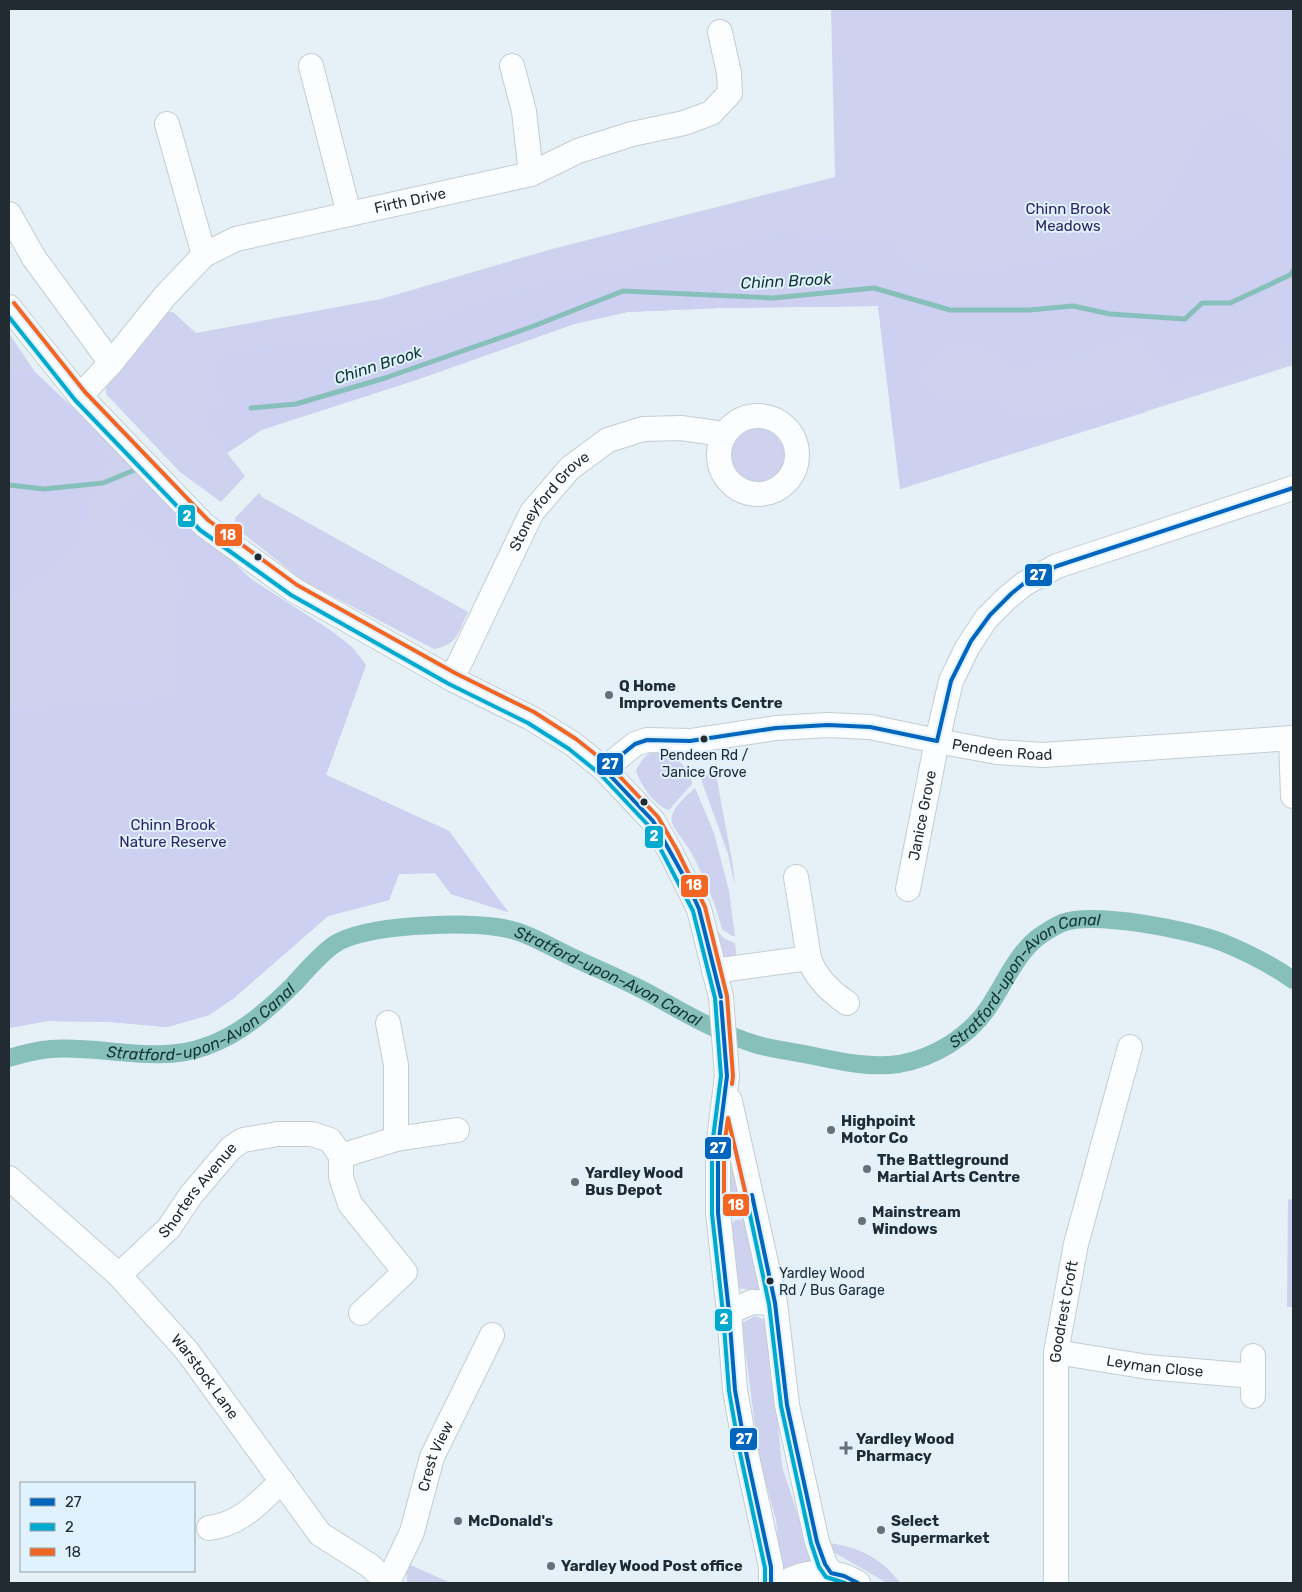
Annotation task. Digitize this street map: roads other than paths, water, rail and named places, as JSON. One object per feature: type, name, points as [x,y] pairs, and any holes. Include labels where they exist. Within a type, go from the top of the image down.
[{"type":"street","name":"Firth Drive","points":[[80,396],[204,255],[236,239],[531,174],[578,151],[632,134],[684,123],[711,113],[730,93],[729,73],[720,32]]},
{"type":"street","points":[[311,66],[350,214]]},
{"type":"street","points":[[512,66],[524,111],[531,174]]},
{"type":"street","points":[[167,124],[204,255]]},
{"type":"street","points":[[9,214],[34,258],[111,362]]},
{"type":"street","points":[[9,307],[80,396],[204,525],[294,590],[452,680],[531,718],[573,744],[604,769],[653,821],[699,909],[714,971],[721,1002],[727,1082],[775,1303],[786,1404],[817,1542],[825,1564],[831,1573]]},
{"type":"street","name":"Stoneyford Grove","points":[[452,680],[532,512],[570,468],[608,440],[643,429],[681,428],[724,434]]},
{"type":"street","name":"Janice Grove","points":[[908,889],[937,741],[951,681],[967,648],[986,619],[1024,584],[1057,566],[1293,488]]},
{"type":"street","name":"Pendeen Road","points":[[604,769],[635,744],[647,740],[690,741],[776,728],[828,725],[870,727],[998,752],[1042,755],[1292,738]]},
{"type":"street","points":[[1292,738],[1293,796]]},
{"type":"street","points":[[796,877],[809,958],[820,979],[835,995],[847,1003]]},
{"type":"street","points":[[714,971],[809,958]]},
{"type":"street","points":[[388,1023],[396,1065],[396,1139]]},
{"type":"street","name":"Goodrest Croft","points":[[1056,1583],[1056,1352],[1076,1244],[1130,1047]]},
{"type":"street","points":[[727,1082],[718,1147],[718,1213],[735,1390],[746,1452],[771,1567],[771,1583]]},
{"type":"street","points":[[361,1313],[405,1272],[350,1204],[341,1178],[341,1156],[396,1139],[457,1130]]},
{"type":"street","name":"Shorters Avenue","points":[[119,1275],[169,1228],[196,1189],[231,1148],[243,1140],[278,1134],[312,1134],[330,1140],[341,1156]]},
{"type":"street","name":"Warstock Lane","points":[[10,1183],[119,1275],[187,1351],[320,1534],[368,1565],[388,1582]]},
{"type":"street","points":[[718,1213],[756,1210]]},
{"type":"street","points":[[729,1312],[752,1302],[775,1303]]},
{"type":"street","name":"Crest View","points":[[388,1582],[412,1532],[432,1457],[492,1335]]},
{"type":"street","name":"Leyman Close","points":[[1056,1352],[1148,1367],[1253,1376]]},
{"type":"street","points":[[209,1528],[223,1527],[244,1517],[282,1481]]},
{"type":"street","points":[[783,1583],[802,1574],[818,1572],[844,1576],[858,1583]]},
{"type":"waterway","name":"Chinn Brook","points":[[251,408],[296,404],[385,378],[531,327],[623,291],[773,298],[874,288],[950,310],[1029,310],[1073,306],[1110,314],[1185,319],[1202,303],[1230,303],[1290,275],[1293,271]]},
{"type":"waterway","name":"Chinn Brook","points":[[9,485],[44,489],[103,483],[137,469]]},
{"type":"waterway","name":"Stratford-upon-Avon Canal","points":[[9,1058],[51,1049],[169,1054],[207,1046],[231,1035],[254,1020],[335,944],[368,932],[414,926],[480,925],[519,932],[625,981],[731,1036],[772,1048],[867,1065],[888,1065],[912,1061],[949,1045],[971,1028],[980,1018],[1029,945],[1056,926],[1077,920],[1096,919],[1143,924],[1209,938],[1251,955],[1293,980]]},
{"type":"place","name":"Q Home Improvements Centre","points":[[609,695]]},
{"type":"place","name":"Pendeen Rd / Janice Grove","points":[[704,739]]},
{"type":"place","name":"Highpoint Motor Co","points":[[831,1130]]},
{"type":"place","name":"The Battleground Martial Arts Centre","points":[[867,1169]]},
{"type":"place","name":"Yardley Wood Bus Depot","points":[[575,1182]]},
{"type":"place","name":"Mainstream Windows","points":[[862,1221]]},
{"type":"place","name":"Yardley Wood Rd / Bus Garage","points":[[770,1281]]},
{"type":"place","name":"Yardley Wood Pharmacy","points":[[846,1448]]},
{"type":"place","name":"McDonald's","points":[[458,1521]]},
{"type":"place","name":"Select Supermarket","points":[[881,1530]]},
{"type":"place","name":"Yardley Wood Post office","points":[[551,1566]]},
{"type":"park label","name":"Chinn Brook Meadows","points":[[1068,218]]},
{"type":"park label","name":"Chinn Brook Nature Reserve","points":[[173,834]]}]
